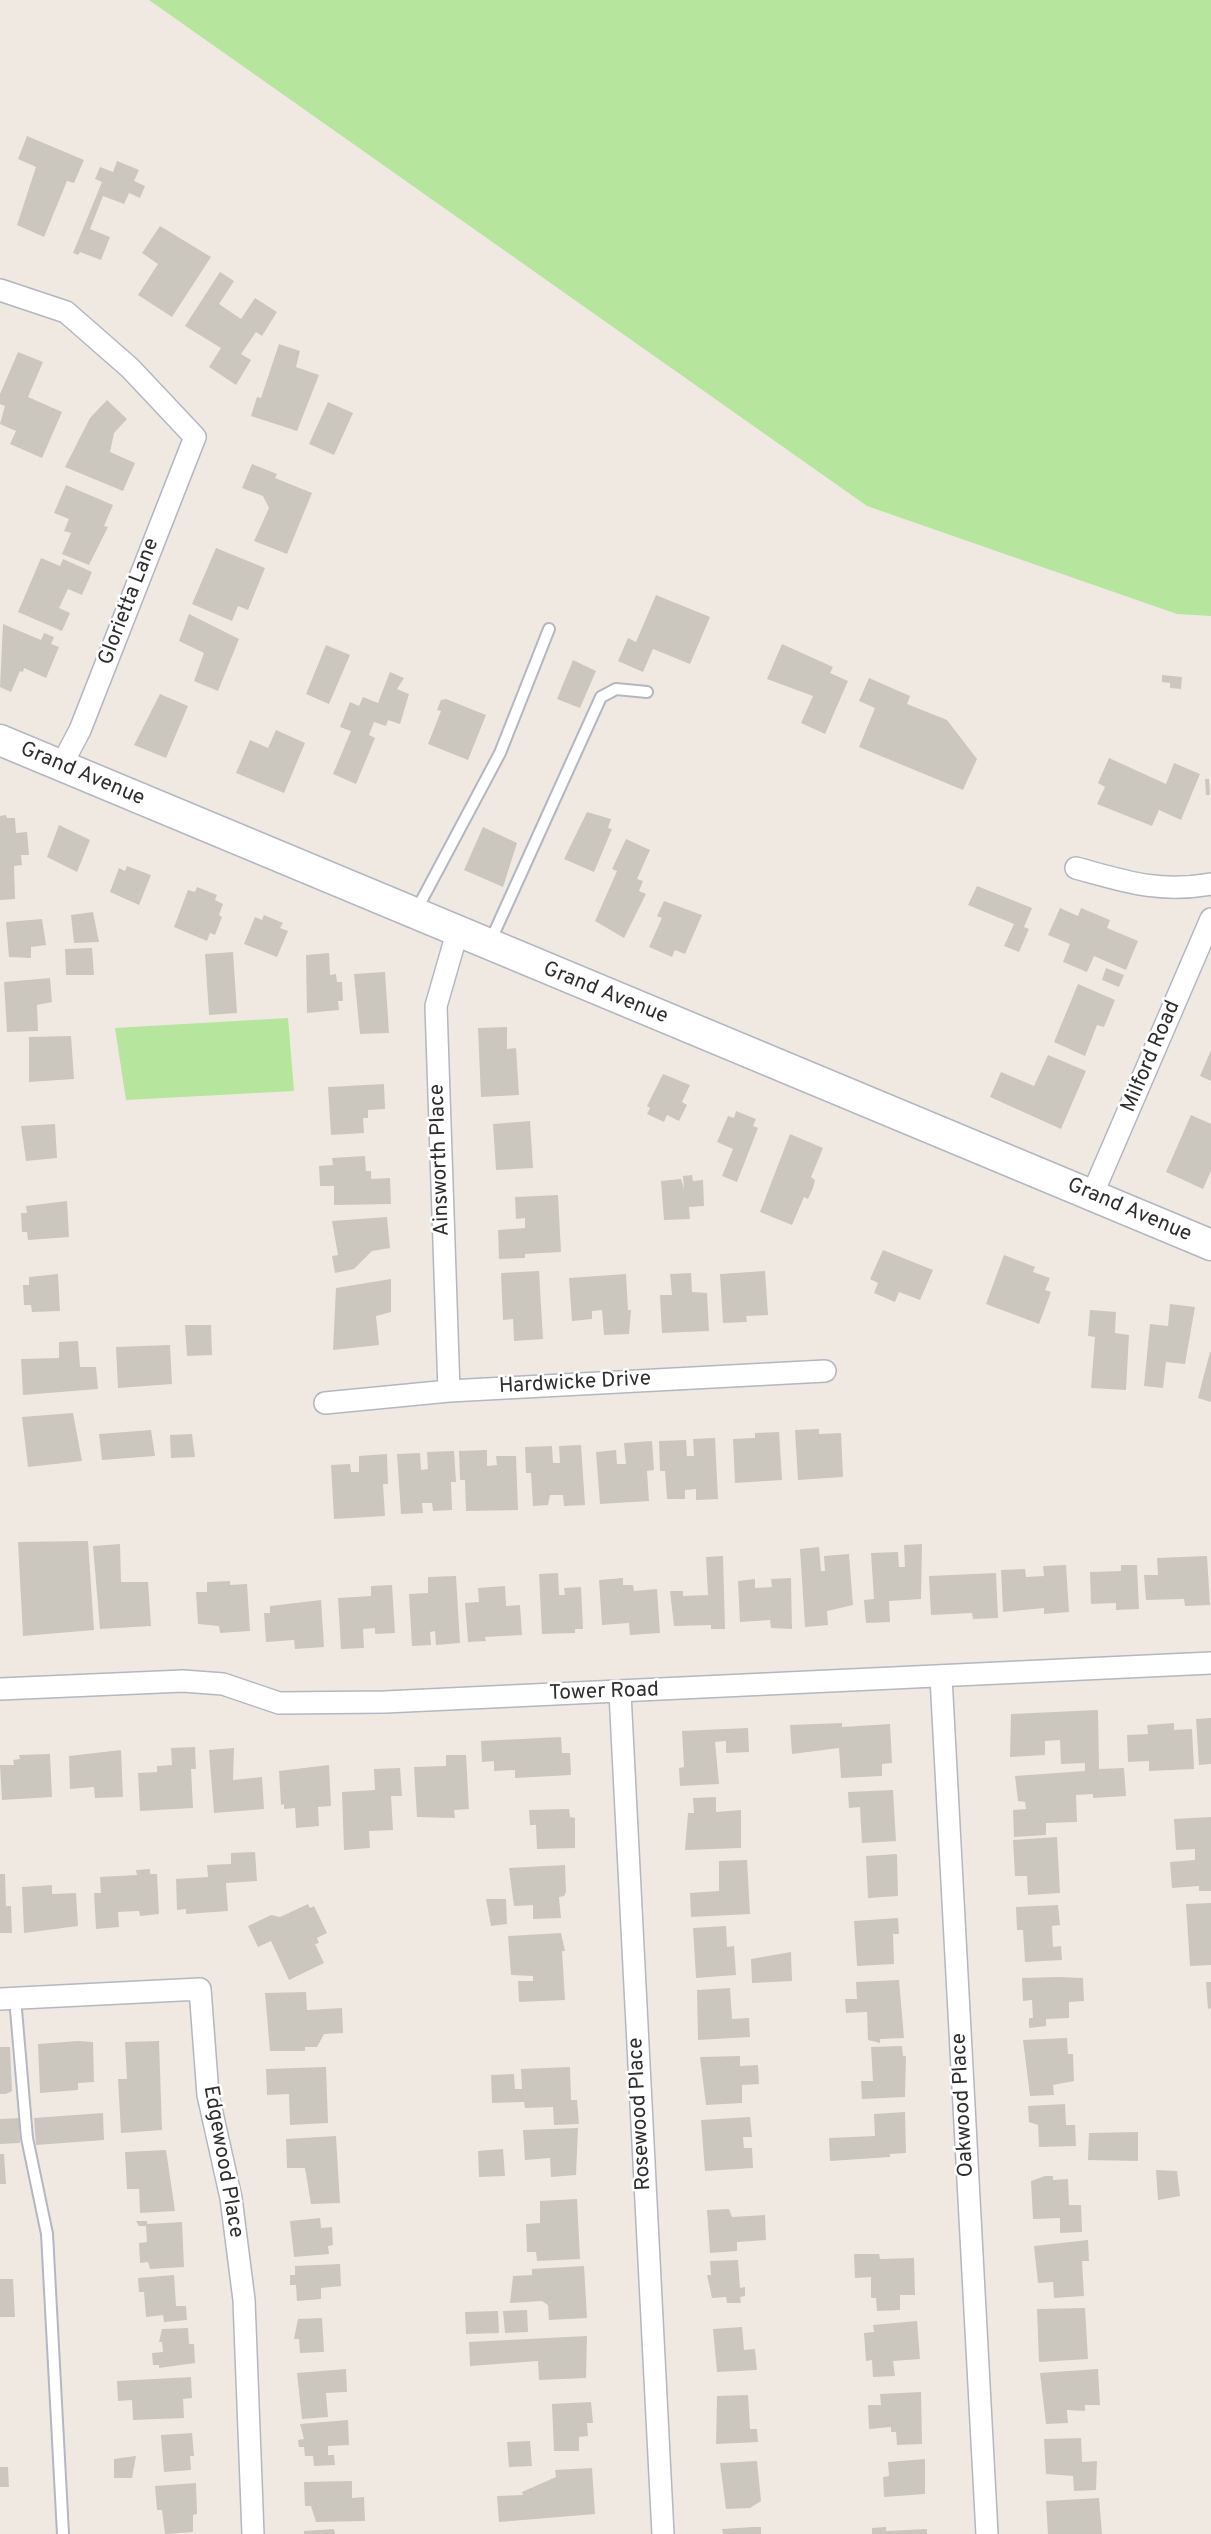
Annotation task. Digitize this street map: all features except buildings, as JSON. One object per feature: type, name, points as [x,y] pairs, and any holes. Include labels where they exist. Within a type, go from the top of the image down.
[{"type":"street","name":"Glorietta Lane","points":[[0,290],[66,312],[130,368],[195,437],[80,730],[61,766]]},
{"type":"street","name":"Grand Avenue","points":[[0,740],[457,933],[1211,1245]]},
{"type":"street","points":[[1076,868],[1150,888],[1185,889],[1211,884]]},
{"type":"street","name":"Milford Road","points":[[1092,1195],[1211,919]]},
{"type":"street","name":"Ainsworth Place","points":[[449,1391],[436,1006],[457,933]]},
{"type":"street","name":"Hardwicke Drive","points":[[325,1403],[449,1391],[825,1371]]},
{"type":"street","name":"Tower Road","points":[[0,1689],[183,1681],[223,1684],[279,1703],[385,1702],[1211,1663]]},
{"type":"street","name":"Oakwood Place","points":[[941,1677],[987,2534]]},
{"type":"street","name":"Rosewood Place","points":[[620,1693],[663,2534]]},
{"type":"street","name":"Edgewood Place","points":[[8,1998],[200,1989],[208,2095],[231,2198],[244,2300],[253,2534]]},
{"type":"lane","points":[[414,914],[432,887],[500,753],[549,629]]},
{"type":"lane","points":[[489,945],[601,697],[616,689],[647,692]]},
{"type":"lane","points":[[8,1998],[27,2138],[47,2234],[63,2534]]},
{"type":"green space","points":[[149,0],[1211,0],[1211,616],[1177,614],[867,506]]},
{"type":"green space","points":[[288,1018],[294,1091],[126,1100],[115,1028]]}]
